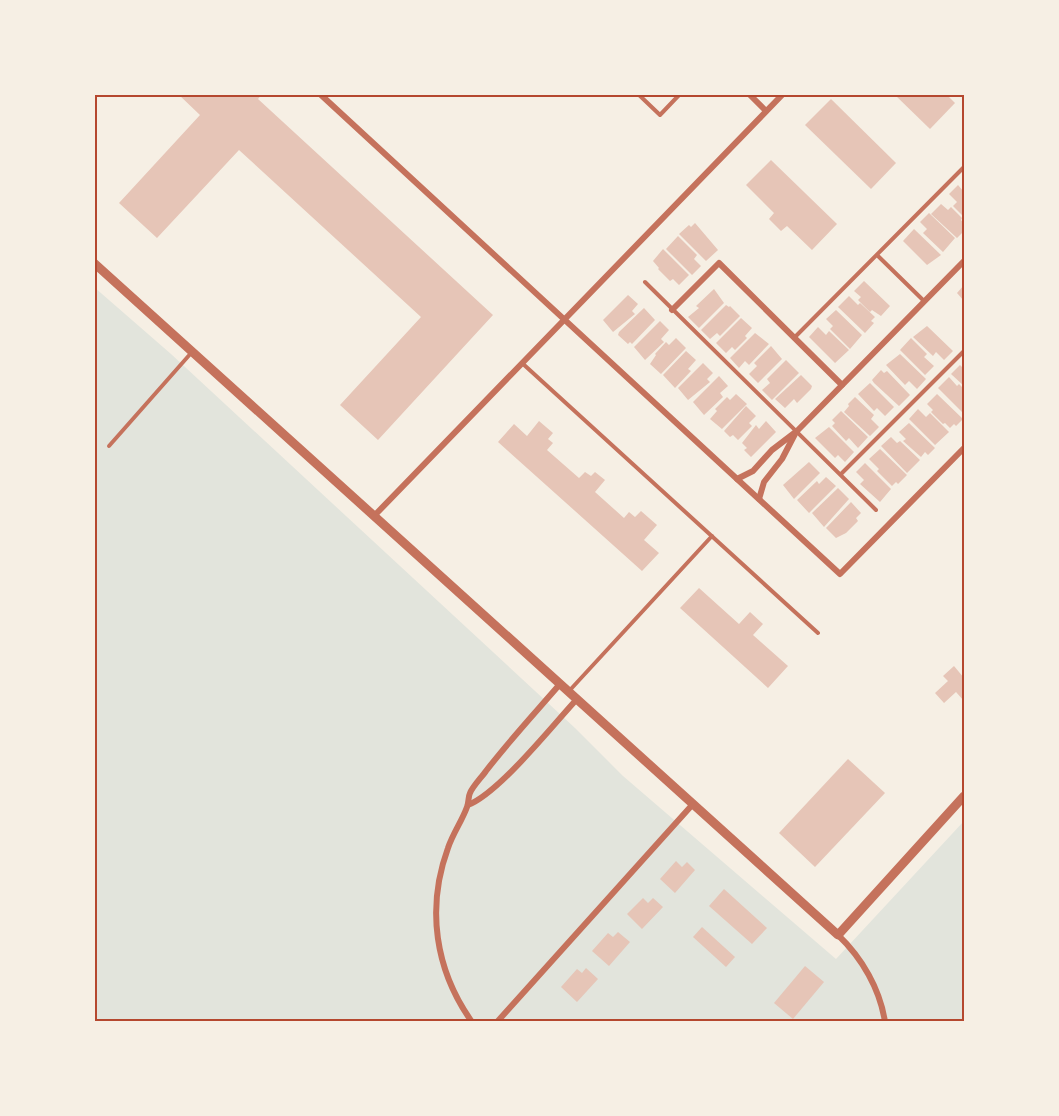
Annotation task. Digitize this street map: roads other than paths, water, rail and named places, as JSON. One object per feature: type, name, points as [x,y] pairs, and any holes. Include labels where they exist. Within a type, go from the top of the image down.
[{"type":"street","points":[[320,94],[840,574],[964,448]]},
{"type":"street","points":[[749,94],[766,111]]},
{"type":"street","points":[[375,516],[783,94]]},
{"type":"street","points":[[737,478],[753,471],[772,450],[797,431],[964,261]]},
{"type":"street","points":[[94,262],[838,935],[865,968],[878,993],[885,1022]]},
{"type":"street","points":[[672,310],[720,263],[842,385]]},
{"type":"street","points":[[759,499],[764,482],[782,459],[797,431]]},
{"type":"street","points":[[472,1022],[459,1001],[441,959],[435,919],[436,899],[444,860],[456,827],[468,805],[470,793],[497,756],[560,684]]},
{"type":"street","points":[[468,805],[477,801],[510,771],[577,699]]},
{"type":"street","points":[[838,935],[964,796]]},
{"type":"street","points":[[497,1022],[693,804]]},
{"type":"lane","points":[[639,94],[660,115],[680,94]]},
{"type":"lane","points":[[795,337],[964,167]]},
{"type":"lane","points":[[878,256],[924,302]]},
{"type":"lane","points":[[645,282],[876,510]]},
{"type":"lane","points":[[109,446],[192,351]]},
{"type":"lane","points":[[841,474],[964,351]]},
{"type":"lane","points":[[522,363],[818,633]]},
{"type":"lane","points":[[568,691],[712,536]]}]
